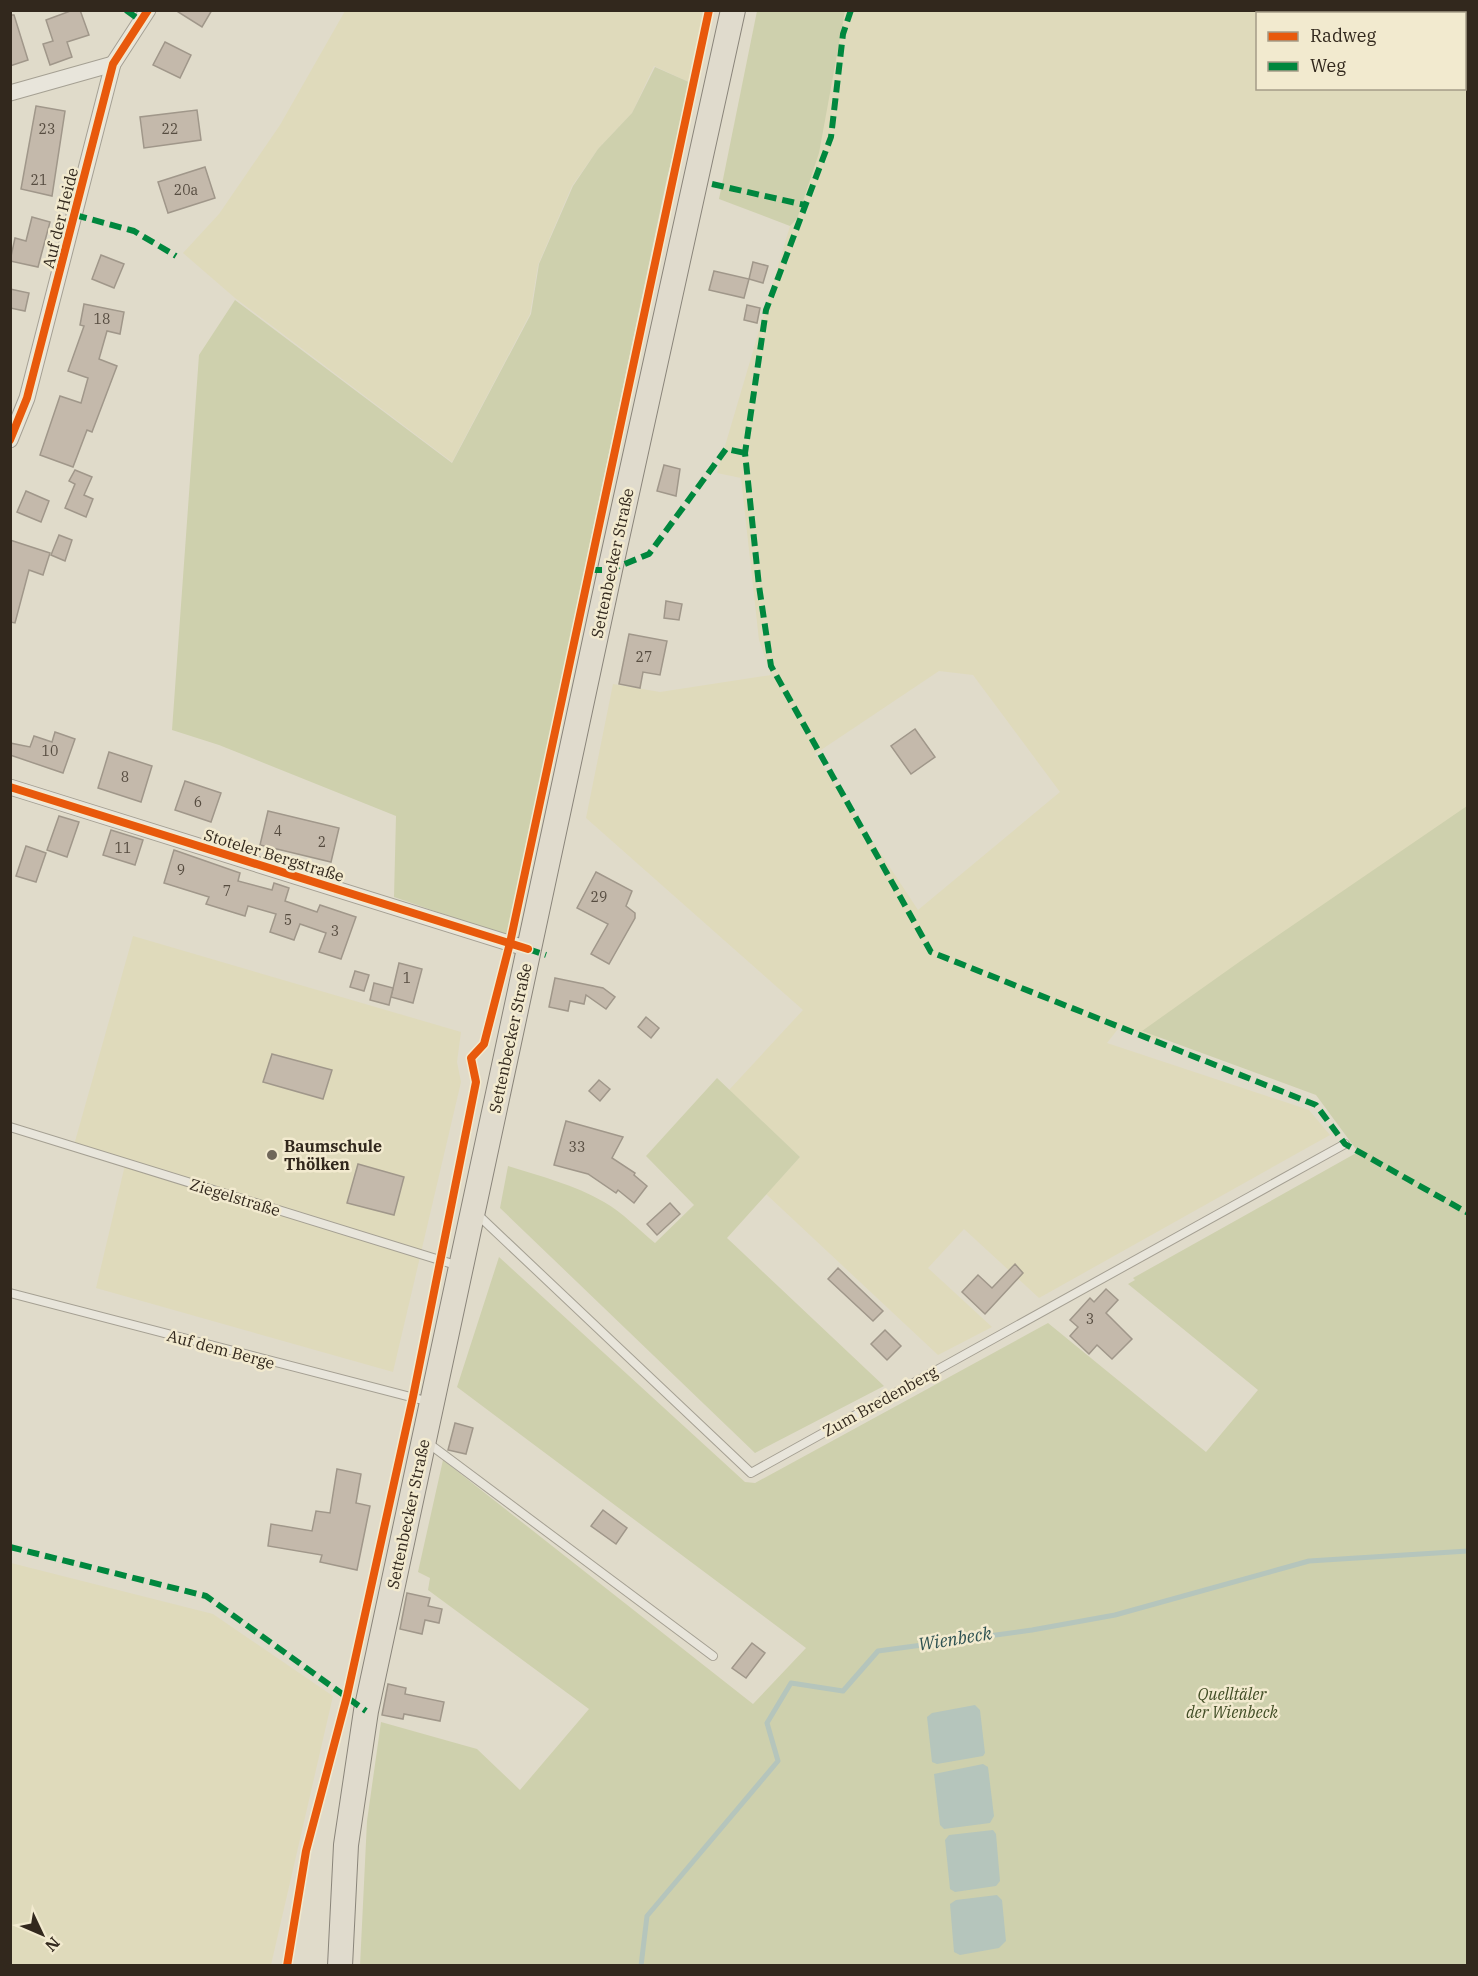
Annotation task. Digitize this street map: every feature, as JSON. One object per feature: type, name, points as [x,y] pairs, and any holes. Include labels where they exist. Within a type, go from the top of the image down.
[{"type":"main road","name":"Settenbecker Straße","points":[[340,1965],[346,1845],[366,1711],[528,949],[733,10]]},
{"type":"street","name":"Auf der Heide","points":[[10,440],[27,398],[113,64],[148,10]]},
{"type":"street","points":[[10,93],[113,64]]},
{"type":"street","name":"Stoteler Bergstraße","points":[[10,788],[528,949]]},
{"type":"lane","name":"Ziegelstraße","points":[[10,1127],[460,1266]]},
{"type":"lane","name":"Zum Bredenberg","points":[[472,1210],[751,1473],[1345,1144]]},
{"type":"lane","name":"Auf dem Berge","points":[[10,1293],[432,1403]]},
{"type":"lane","points":[[423,1440],[713,1656]]},
{"type":"shaded area","points":[[345,11],[705,11],[691,83],[654,66],[632,113],[598,149],[572,186],[538,265],[530,314],[452,462],[235,298],[183,253],[219,214],[280,125]]},
{"type":"shaded area","points":[[845,11],[1467,11],[1467,827],[1156,1041],[1121,1025],[1107,1043],[1309,1110],[1330,1135],[1039,1298],[964,1229],[928,1268],[992,1327],[938,1355],[766,1194],[800,1157],[729,1090],[803,1010],[586,818],[613,684],[660,692],[771,675],[759,640],[741,478],[717,473],[790,226],[797,218]],"holes":[[[939,671],[973,675],[1060,792],[918,910],[815,754]]]},
{"type":"shaded area","name":"Baumschule Thölken","points":[[133,936],[461,1032],[457,1062],[461,1082],[393,1372],[96,1288],[125,1165],[74,1145]]},
{"type":"shaded area","points":[[11,1563],[213,1614],[333,1696],[271,1965],[11,1965]]},
{"type":"shaded area","points":[[975,1705],[980,1710],[985,1753],[983,1756],[937,1764],[932,1762],[927,1717],[932,1713]]},
{"type":"shaded area","points":[[983,1764],[988,1767],[994,1816],[990,1823],[944,1829],[940,1825],[934,1774]]},
{"type":"shaded area","points":[[993,1830],[996,1834],[1000,1881],[996,1886],[955,1892],[950,1889],[945,1840],[949,1835]]},
{"type":"shaded area","points":[[997,1895],[1002,1900],[1006,1941],[999,1948],[960,1955],[954,1952],[950,1904],[956,1900]]},
{"type":"green space","points":[[757,11],[845,11],[819,153],[797,219],[790,226],[719,199]]},
{"type":"green space","points":[[655,67],[691,83],[667,178],[507,936],[394,897],[396,816],[219,745],[172,730],[199,355],[235,300],[452,463],[531,314],[539,264],[573,186],[598,149],[632,113]]},
{"type":"green space","name":"Quelltäler der Wienbeck","points":[[1467,806],[1467,1965],[360,1966],[367,1821],[381,1722],[477,1749],[520,1790],[589,1709],[428,1590],[430,1578],[418,1572],[443,1460],[753,1704],[806,1648],[457,1387],[499,1257],[745,1482],[755,1483],[1048,1323],[1206,1452],[1258,1390],[1128,1284],[1135,1280],[1133,1278],[1358,1152],[1316,1095],[1142,1031]]},
{"type":"green space","points":[[717,1078],[800,1157],[727,1238],[884,1386],[755,1453],[500,1208],[508,1166],[557,1181],[593,1196],[618,1211],[655,1243],[694,1205],[646,1156]]},
{"type":"building","points":[[73,10],[80,10],[89,35],[67,42],[72,57],[50,65],[43,44],[53,41],[46,20]]},
{"type":"building","points":[[175,10],[212,10],[202,27]]},
{"type":"building","points":[[10,15],[14,15],[28,60],[10,66]]},
{"type":"building","points":[[165,42],[191,55],[180,78],[153,65]]},
{"type":"building","points":[[36,106],[65,111],[52,196],[21,189]]},
{"type":"building","points":[[197,110],[201,140],[144,148],[140,117]]},
{"type":"building","points":[[205,167],[215,198],[168,213],[158,182]]},
{"type":"building","points":[[32,217],[50,222],[38,267],[10,261],[15,238],[26,241]]},
{"type":"building","points":[[101,255],[124,264],[114,288],[92,279]]},
{"type":"building","points":[[753,262],[768,266],[763,283],[749,279]]},
{"type":"building","points":[[714,271],[749,279],[744,298],[709,290]]},
{"type":"building","points":[[10,289],[29,293],[25,311],[10,308]]},
{"type":"building","points":[[84,304],[124,312],[120,334],[107,331],[99,359],[117,366],[92,432],[87,430],[73,467],[40,455],[60,396],[81,403],[88,378],[68,371],[84,326],[80,325]]},
{"type":"building","points":[[747,305],[760,308],[757,323],[744,320]]},
{"type":"building","points":[[664,465],[680,469],[676,496],[657,491]]},
{"type":"building","points":[[75,470],[92,477],[84,495],[93,499],[86,517],[65,508],[75,484],[69,481]]},
{"type":"building","points":[[26,491],[49,501],[41,522],[17,512]]},
{"type":"building","points":[[59,535],[72,540],[65,561],[51,555]]},
{"type":"building","points":[[10,540],[50,553],[43,575],[29,570],[15,623],[10,622]]},
{"type":"building","points":[[666,601],[682,604],[679,620],[664,618]]},
{"type":"building","points":[[629,634],[667,641],[660,675],[643,672],[640,688],[619,684]]},
{"type":"building","points":[[915,729],[935,757],[911,774],[891,746]]},
{"type":"building","points":[[55,732],[75,739],[63,773],[10,755],[10,743],[30,747],[34,736],[52,742]]},
{"type":"building","points":[[109,752],[152,766],[141,802],[98,788]]},
{"type":"building","points":[[185,781],[221,793],[211,822],[175,810]]},
{"type":"building","points":[[268,811],[339,828],[331,862],[260,845]]},
{"type":"building","points":[[59,816],[79,822],[67,857],[47,850]]},
{"type":"building","points":[[111,830],[143,840],[135,865],[103,855]]},
{"type":"building","points":[[26,846],[46,853],[36,882],[16,876]]},
{"type":"building","points":[[174,850],[240,873],[238,881],[272,890],[274,883],[289,888],[285,901],[317,912],[320,905],[356,917],[341,959],[319,952],[326,933],[300,924],[294,940],[270,932],[276,914],[248,906],[245,916],[206,904],[209,897],[164,883]]},
{"type":"building","points":[[596,872],[632,891],[626,906],[635,913],[635,918],[609,964],[591,954],[608,924],[577,908]]},
{"type":"building","points":[[399,963],[422,969],[413,1003],[391,997]]},
{"type":"building","points":[[355,971],[369,975],[364,991],[350,987]]},
{"type":"building","points":[[555,978],[603,988],[615,997],[606,1009],[586,995],[584,1004],[570,1001],[568,1011],[549,1007]]},
{"type":"building","points":[[374,983],[393,988],[389,1005],[370,1000]]},
{"type":"building","points":[[646,1017],[659,1028],[651,1038],[638,1027]]},
{"type":"building","points":[[272,1054],[332,1070],[323,1099],[263,1082]]},
{"type":"building","points":[[599,1080],[610,1089],[600,1101],[589,1091]]},
{"type":"building","points":[[566,1121],[623,1137],[612,1158],[635,1173],[634,1175],[647,1186],[634,1203],[618,1190],[616,1193],[588,1174],[554,1165]]},
{"type":"building","points":[[358,1164],[404,1177],[394,1215],[347,1203]]},
{"type":"building","points":[[670,1203],[680,1214],[657,1235],[647,1224]]},
{"type":"building","points":[[1015,1264],[1023,1273],[985,1314],[962,1292],[978,1275],[992,1288]]},
{"type":"building","points":[[838,1268],[883,1311],[873,1321],[828,1279]]},
{"type":"building","points":[[1106,1289],[1118,1300],[1106,1313],[1132,1339],[1112,1359],[1097,1345],[1089,1354],[1070,1336],[1078,1327],[1070,1320],[1090,1298],[1094,1302]]},
{"type":"building","points":[[885,1330],[901,1346],[887,1360],[871,1344]]},
{"type":"building","points":[[455,1423],[473,1428],[466,1454],[448,1450]]},
{"type":"building","points":[[337,1469],[361,1474],[356,1503],[370,1506],[357,1570],[320,1562],[322,1555],[268,1546],[271,1524],[312,1531],[316,1511],[330,1513]]},
{"type":"building","points":[[603,1510],[627,1528],[616,1544],[591,1526]]},
{"type":"building","points":[[407,1593],[430,1598],[428,1606],[442,1609],[439,1623],[425,1620],[422,1634],[400,1629]]},
{"type":"building","points":[[752,1643],[765,1653],[746,1678],[732,1668]]},
{"type":"building","points":[[388,1684],[406,1688],[405,1694],[444,1702],[440,1721],[404,1714],[403,1719],[382,1715]]},
{"type":"waterway","name":"Wienbeck","points":[[641,1966],[647,1916],[778,1761],[767,1723],[791,1683],[843,1691],[878,1651],[1032,1630],[1115,1615],[1309,1561],[1468,1551]]},
{"type":"marked path","points":[[126,10],[141,21]]},
{"type":"marked path","points":[[851,10],[843,34],[831,137],[766,310],[745,453],[759,586],[771,666],[931,952],[1316,1105],[1345,1144],[1468,1213]]},
{"type":"marked path","points":[[712,184],[805,205]]},
{"type":"marked path","points":[[75,215],[134,231],[176,256]]},
{"type":"marked path","points":[[590,570],[610,570],[649,554],[726,449],[745,453]]},
{"type":"marked path","points":[[528,949],[546,955]]},
{"type":"marked path","points":[[10,1547],[206,1596],[366,1711]]},
{"type":"cycle path","points":[[10,440],[27,398],[113,64],[148,10]]},
{"type":"cycle path","points":[[287,1966],[306,1851],[347,1696],[413,1397],[476,1082],[471,1058],[484,1044],[510,943],[709,10]]},
{"type":"cycle path","points":[[10,787],[528,949]]},
{"type":"place","name":"Baumschule Thölken","points":[[272,1155]]}]
